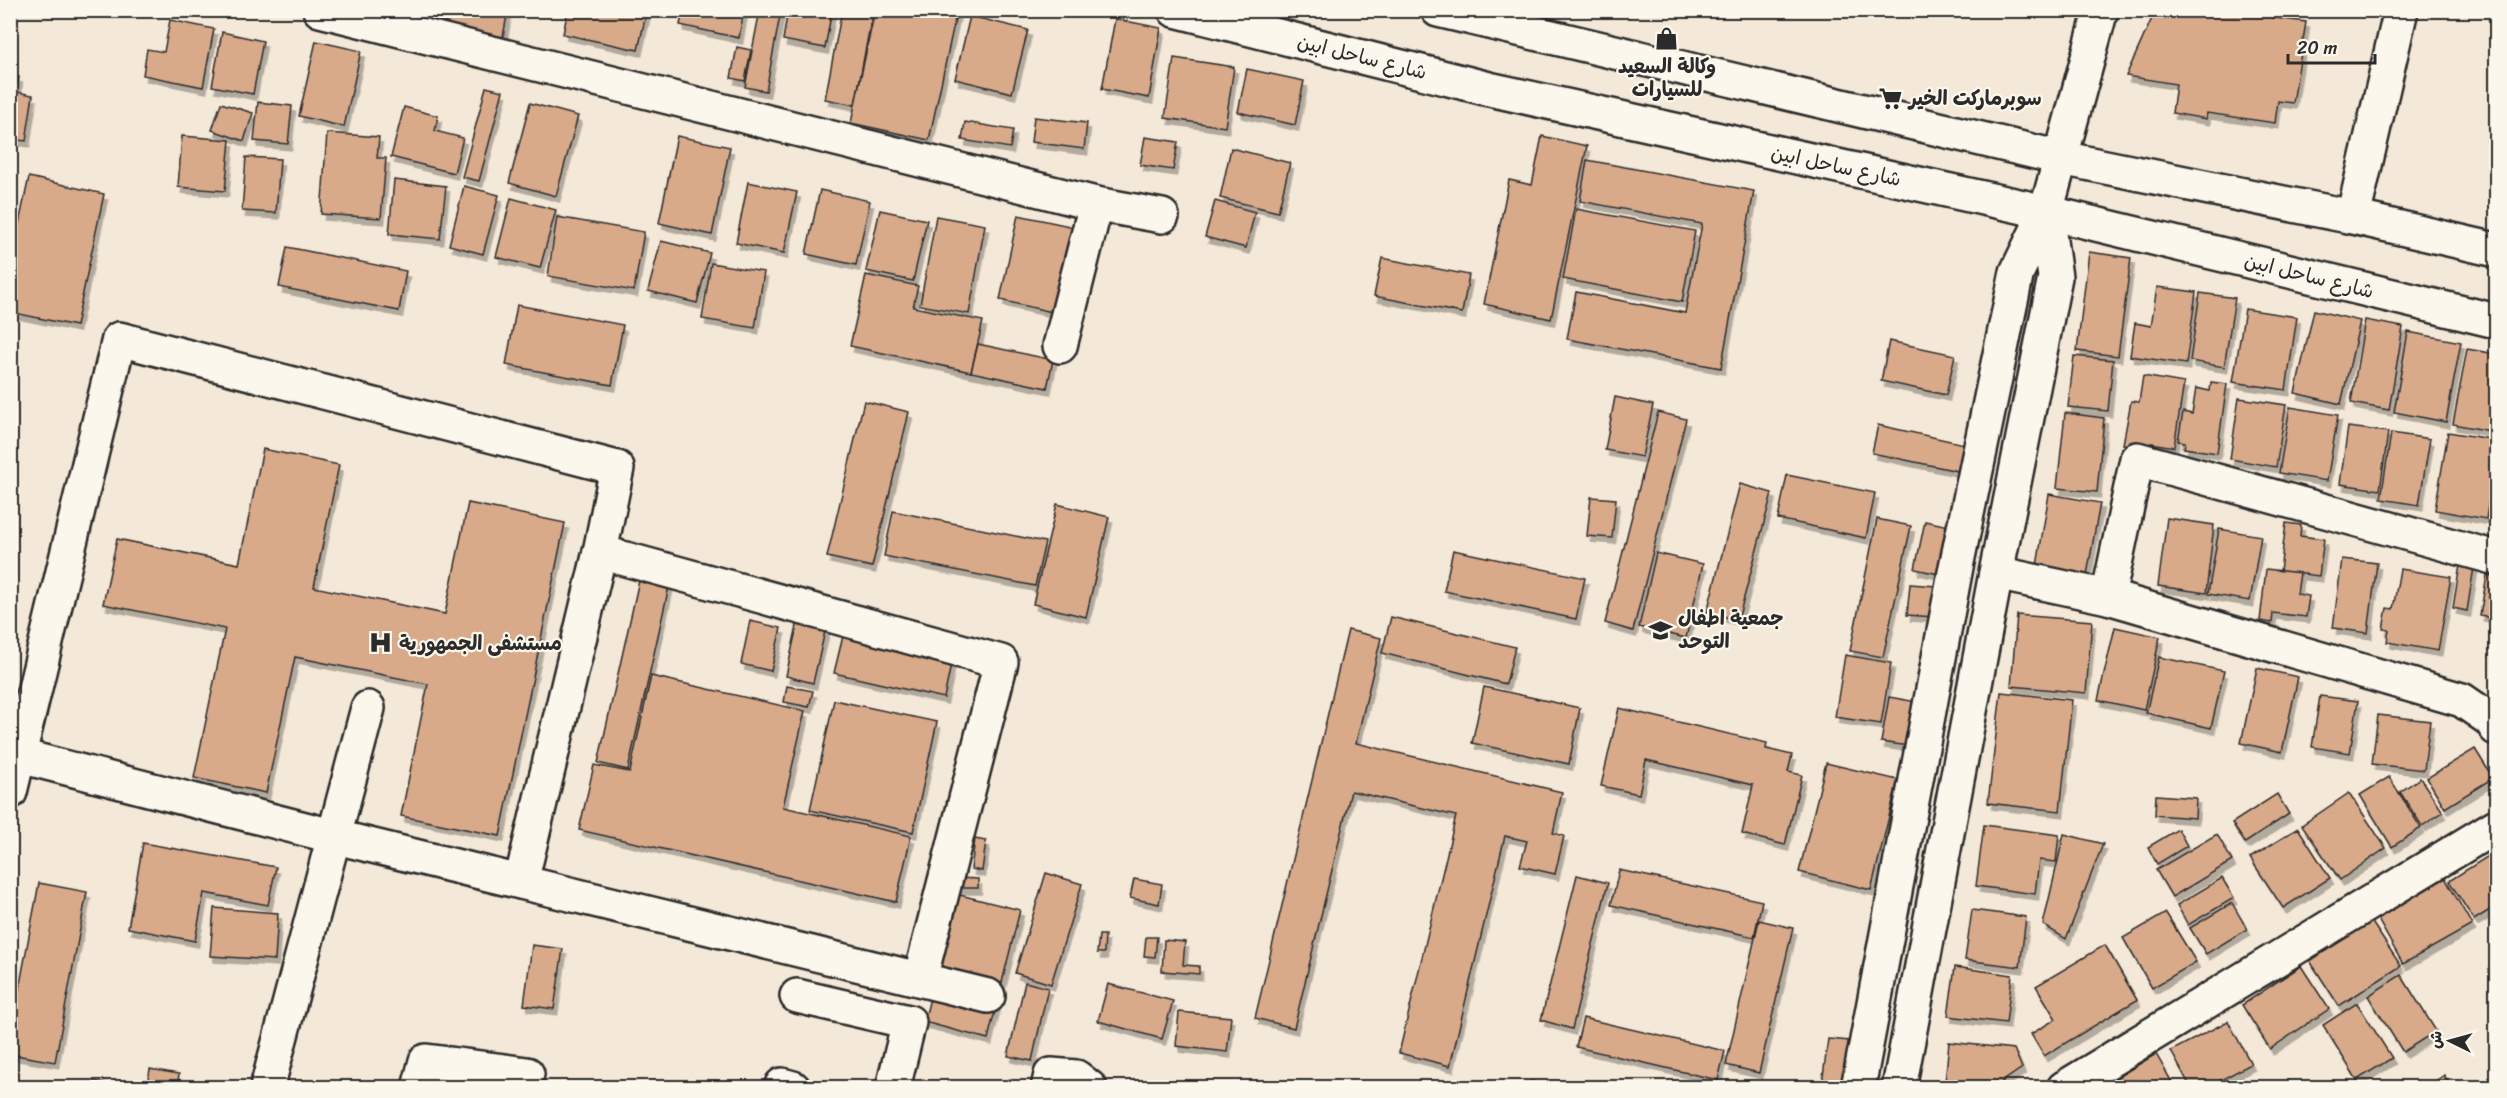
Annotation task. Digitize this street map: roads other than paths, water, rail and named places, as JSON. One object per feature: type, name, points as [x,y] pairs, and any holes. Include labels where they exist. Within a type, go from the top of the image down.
[{"type":"main road","points":[[320,10],[1096,204],[1162,216]]},
{"type":"main road","name":"شارع ساحل ابين","points":[[1175,10],[1500,92],[2046,213],[2496,321]]},
{"type":"main road","points":[[1438,10],[2061,159],[2353,218],[2496,250]]},
{"type":"main road","points":[[1858,1088],[1956,567],[2017,272],[2046,213],[2101,10]]},
{"type":"main road","points":[[2353,218],[2401,10]]},
{"type":"main road","points":[[1060,346],[1096,204]]},
{"type":"main road","points":[[1899,1088],[1996,573],[2055,277],[2046,213]]},
{"type":"main road","points":[[10,792],[119,339],[617,468],[600,552],[521,882]]},
{"type":"main road","points":[[2108,597],[2137,459],[2496,558]]},
{"type":"main road","points":[[600,552],[1001,662],[920,979]]},
{"type":"main road","points":[[1956,567],[1996,573],[2108,597],[2462,700],[2491,720],[2496,728]]},
{"type":"main road","points":[[267,1088],[332,836],[368,708]]},
{"type":"main road","points":[[20,756],[332,836],[988,996]]},
{"type":"main road","points":[[2064,1088],[2496,826]]},
{"type":"main road","points":[[797,996],[909,1022],[893,1088]]},
{"type":"main road","points":[[419,1088],[426,1061],[527,1074]]},
{"type":"main road","points":[[1048,1088],[1051,1075],[1076,1077],[1090,1088]]},
{"type":"main road","points":[[781,1088],[782,1085],[793,1088]]},
{"type":"place","name":"وكالة السعيد للسيارات","points":[[1667,38]]},
{"type":"place","name":"سوبرماركت الخير","points":[[1891,98]]},
{"type":"place","name":"جمعية اطفال التوحد","points":[[1660,630]]},
{"type":"place","name":"مستشفى الجمهورية","points":[[381,643]]}]
